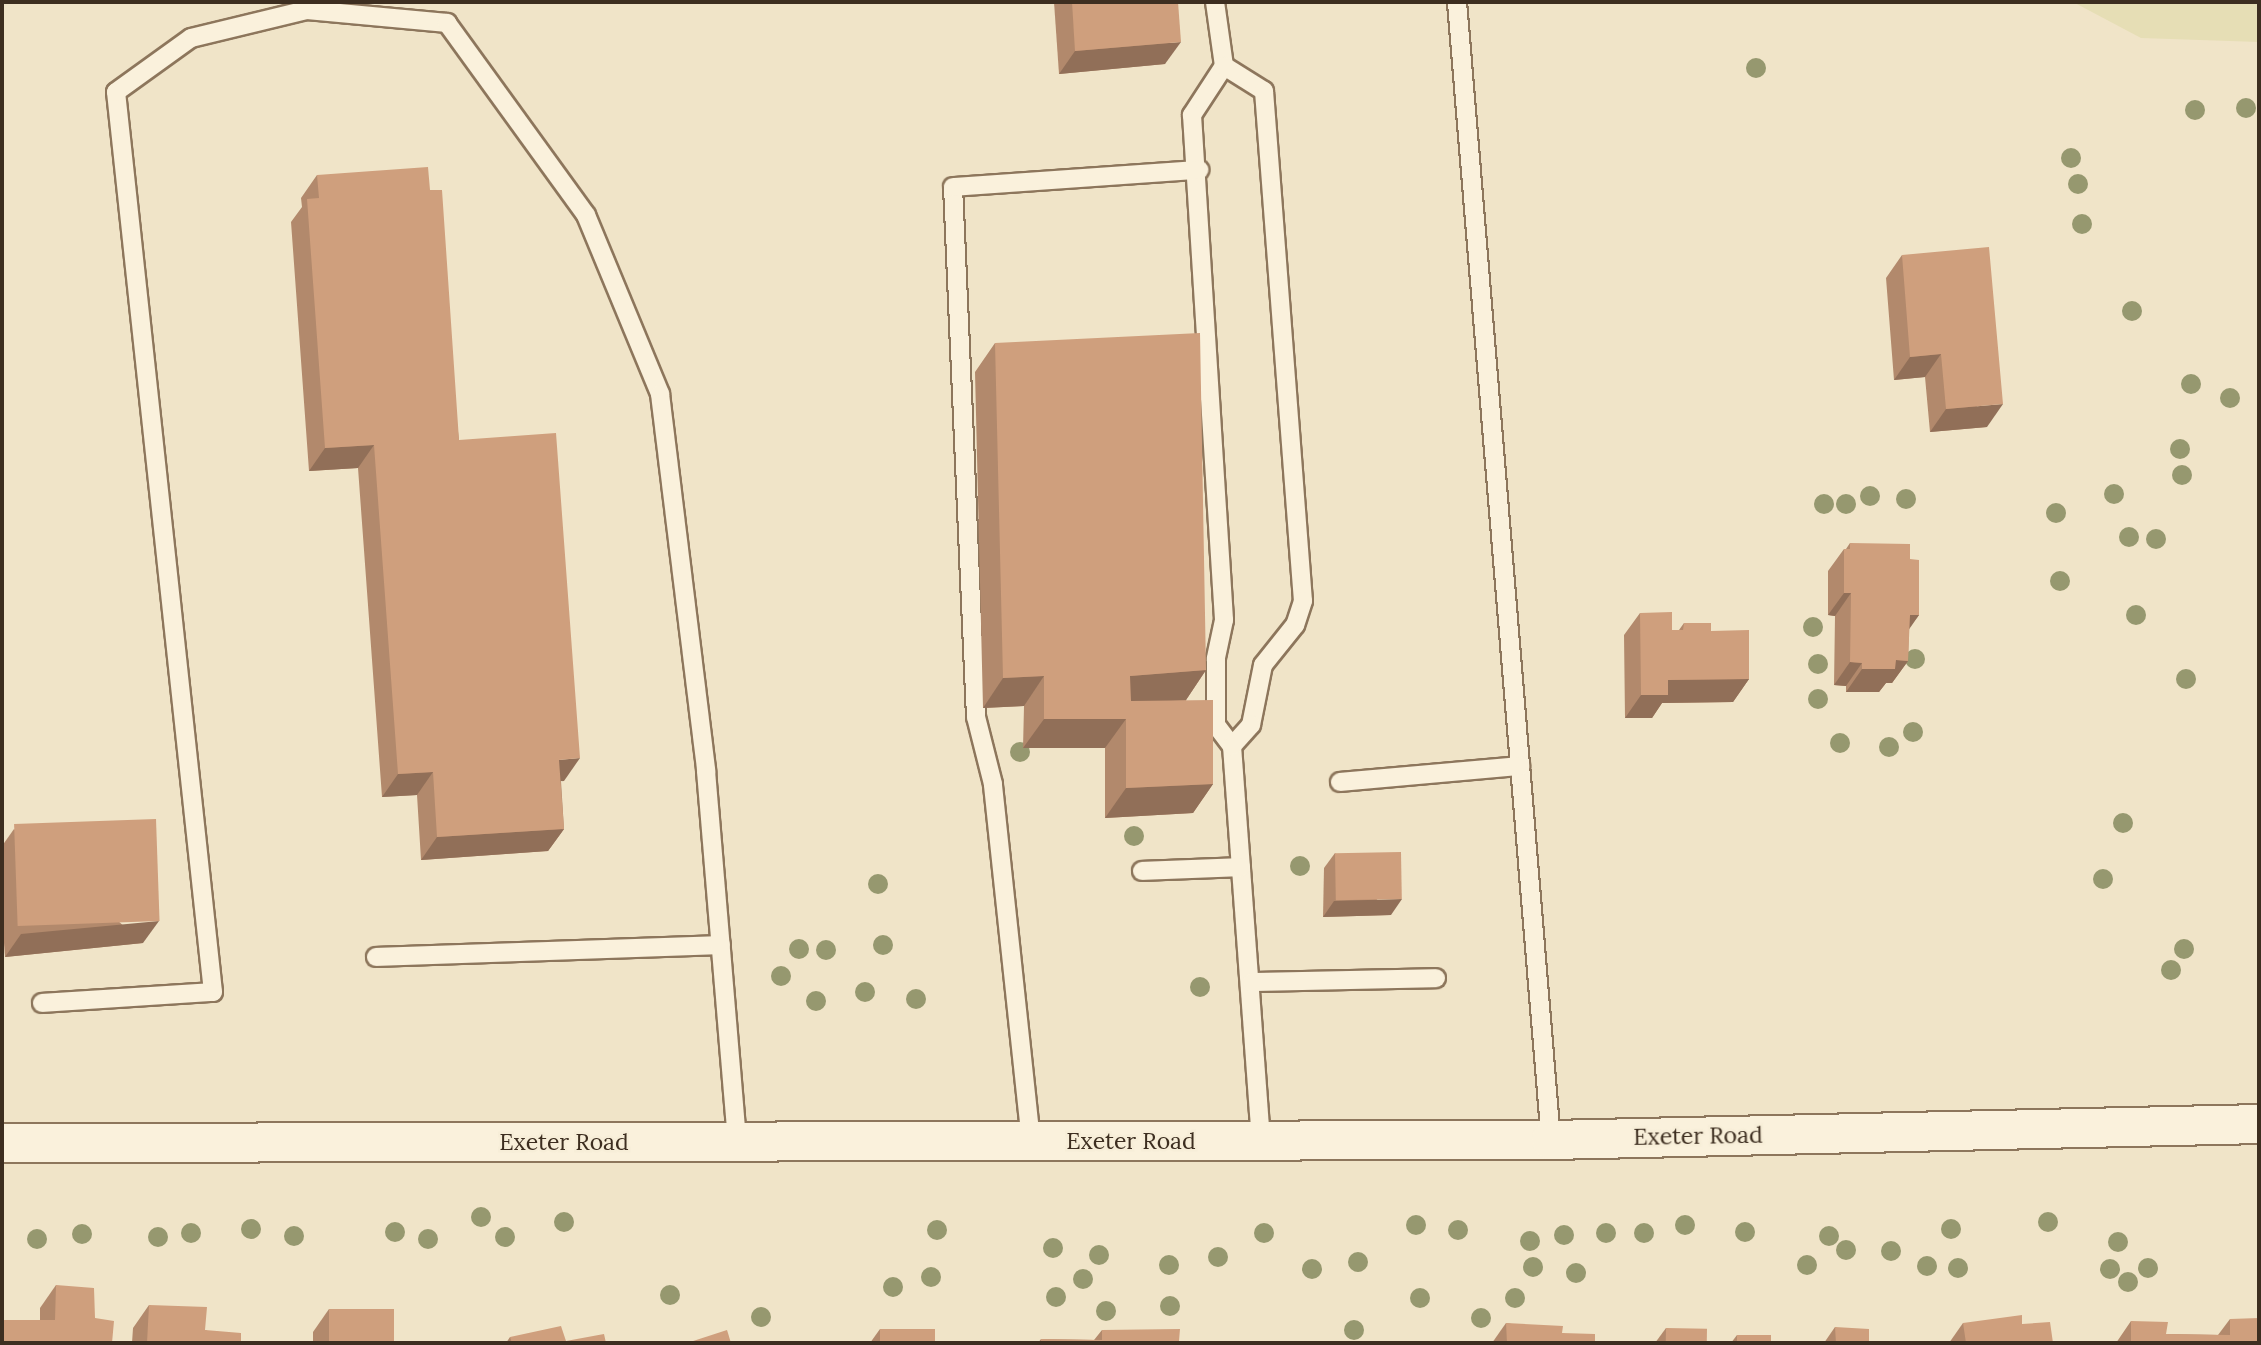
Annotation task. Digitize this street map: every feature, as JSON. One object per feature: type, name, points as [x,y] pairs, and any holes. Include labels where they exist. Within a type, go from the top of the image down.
[{"type":"main road","name":"Exeter Road","points":[[2,1143],[1551,1140],[2259,1124]]},
{"type":"lane","points":[[1215,2],[1224,66],[1192,115],[1199,170],[1224,620],[1216,659],[1216,725],[1233,746],[1252,982],[1261,1140]]},
{"type":"lane","points":[[1457,2],[1551,1140]]},
{"type":"lane","points":[[41,1003],[213,992],[116,92],[191,38],[307,10],[447,23],[586,215],[660,394],[706,771],[737,1142]]},
{"type":"lane","points":[[1224,66],[1264,91],[1303,601],[1296,625],[1264,665],[1251,725],[1233,746]]},
{"type":"lane","points":[[1031,1141],[993,785],[976,717],[953,187],[1199,170]]},
{"type":"lane","points":[[1340,782],[1520,766]]},
{"type":"lane","points":[[1142,871],[1241,867]]},
{"type":"lane","points":[[376,957],[721,945]]},
{"type":"lane","points":[[1252,982],[1436,978]]},
{"type":"shaded area","points":[[2073,2],[2259,2],[2259,42],[2141,38]]},
{"type":"building","points":[[1072,2],[1178,2],[1181,42],[1075,51]]},
{"type":"building","points":[[428,167],[430,190],[442,190],[459,440],[556,433],[580,758],[559,760],[564,829],[437,837],[433,772],[398,774],[374,445],[325,448],[307,199],[319,198],[317,175]]},
{"type":"building","points":[[1989,247],[2003,404],[1946,409],[1941,354],[1910,357],[1902,255]]},
{"type":"building","points":[[1200,333],[1206,670],[1130,676],[1131,701],[1213,700],[1213,784],[1126,788],[1126,719],[1044,719],[1044,676],[1003,678],[995,343]]},
{"type":"building","points":[[1850,543],[1910,544],[1910,559],[1919,560],[1919,615],[1910,615],[1908,661],[1896,660],[1895,669],[1862,669],[1862,663],[1850,662],[1851,593],[1844,593],[1844,549],[1850,549]]},
{"type":"building","points":[[1672,612],[1672,630],[1683,630],[1684,623],[1711,623],[1711,631],[1749,630],[1749,679],[1668,680],[1668,695],[1641,695],[1640,613]]},
{"type":"building","points":[[156,819],[160,921],[18,926],[14,824]]},
{"type":"building","points":[[1401,852],[1402,899],[1336,900],[1335,853]]},
{"type":"building","points":[[56,1285],[94,1288],[95,1318],[114,1321],[112,1343],[2,1343],[2,1320],[55,1320]]},
{"type":"building","points":[[149,1305],[207,1307],[205,1330],[241,1333],[241,1343],[147,1343]]},
{"type":"building","points":[[329,1309],[394,1309],[394,1343],[329,1343]]},
{"type":"building","points":[[2022,1315],[2022,1324],[2050,1322],[2053,1343],[1966,1343],[1963,1323]]},
{"type":"building","points":[[2259,1318],[2259,1343],[2131,1343],[2131,1321],[2168,1322],[2166,1334],[2230,1335],[2230,1319]]},
{"type":"building","points":[[1506,1323],[1563,1326],[1562,1333],[1595,1334],[1595,1343],[1507,1343]]},
{"type":"building","points":[[561,1326],[566,1341],[604,1334],[606,1343],[512,1343],[510,1337]]},
{"type":"building","points":[[1835,1327],[1869,1329],[1869,1343],[1836,1343]]},
{"type":"building","points":[[1666,1328],[1707,1329],[1707,1343],[1666,1343]]},
{"type":"building","points":[[880,1329],[935,1329],[935,1343],[880,1343]]},
{"type":"building","points":[[1180,1329],[1179,1341],[1247,1343],[1041,1343],[1041,1339],[1102,1340],[1102,1330]]},
{"type":"building","points":[[727,1330],[731,1343],[687,1343]]},
{"type":"building","points":[[1737,1335],[1771,1335],[1771,1343],[1737,1343]]}]
